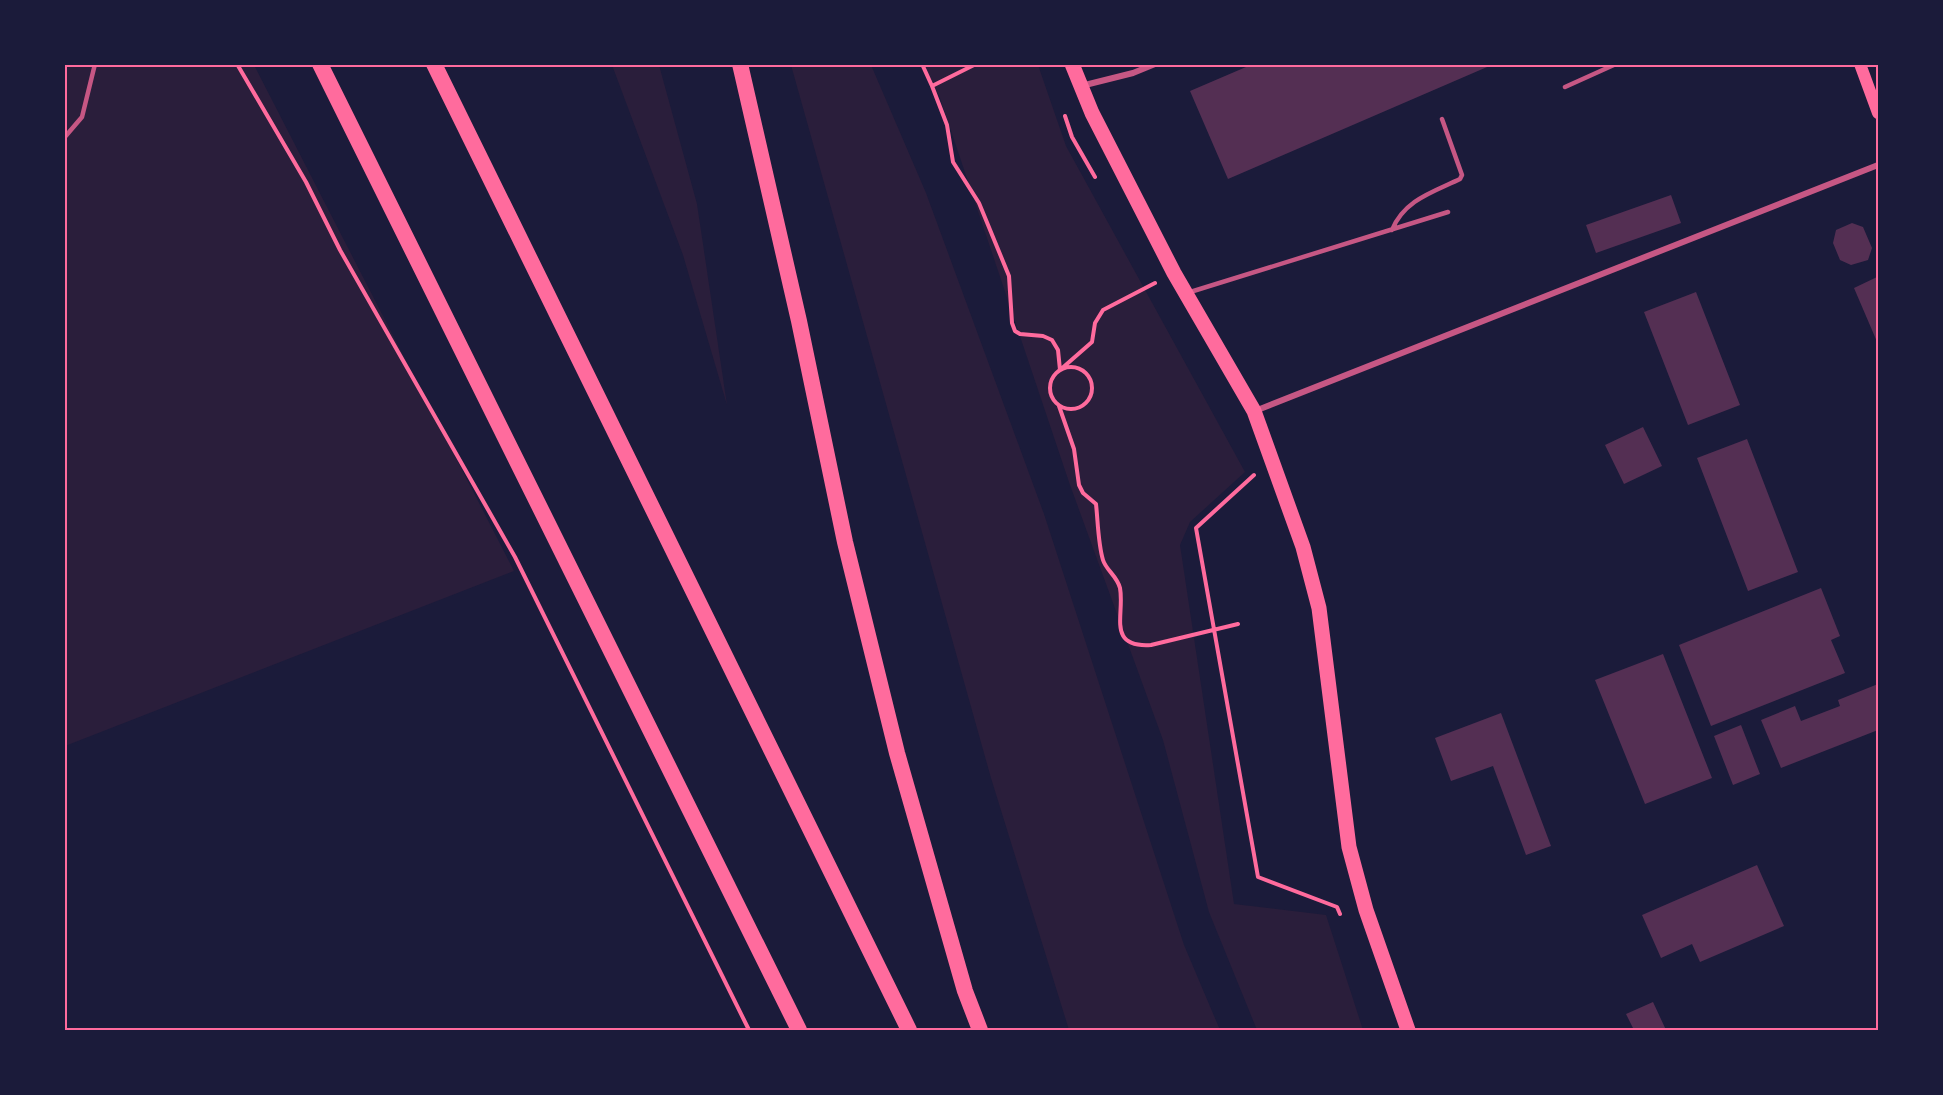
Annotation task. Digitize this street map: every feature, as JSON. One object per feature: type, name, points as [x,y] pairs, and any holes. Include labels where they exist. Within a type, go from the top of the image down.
[{"type":"highway","points":[[320,64],[799,1030]]},
{"type":"highway","points":[[434,64],[909,1030]]},
{"type":"highway","points":[[740,64],[801,333],[845,542],[892,731],[965,991],[980,1030]]},
{"type":"main road","points":[[1072,64],[1174,273],[1254,411],[1303,547],[1319,609],[1349,847],[1366,910],[1408,1030]]},
{"type":"main road","points":[[1860,64],[1878,113]]},
{"type":"street","points":[[1081,86],[1133,73],[1155,64]]},
{"type":"street","points":[[1254,411],[1878,165]]},
{"type":"lane","points":[[64,138],[82,117],[95,64]]},
{"type":"lane","points":[[1565,87],[1616,64]]},
{"type":"lane","points":[[1392,230],[1396,219],[1412,202],[1462,175],[1442,119]]},
{"type":"lane","points":[[1186,293],[1448,212]]},
{"type":"path","points":[[237,64],[306,182],[340,250],[515,557],[749,1030]]},
{"type":"path","points":[[922,64],[947,125],[953,162],[979,203],[1009,276],[1012,323],[1015,331],[1052,340],[1058,350],[1060,370]]},
{"type":"path","points":[[932,86],[976,64]]},
{"type":"path","points":[[1061,106],[1072,137],[1096,178]]},
{"type":"path","points":[[1150,272],[1161,292]]},
{"type":"path","points":[[1174,273],[1103,310],[1095,323],[1092,342],[1060,370],[1050,381],[1049,388],[1059,406],[1074,449],[1079,485],[1083,493],[1096,504],[1104,563],[1114,575],[1120,588],[1118,625],[1122,635],[1140,646],[1238,624]]},
{"type":"path","points":[[1059,406],[1072,410],[1079,408],[1090,399],[1092,385],[1090,378],[1080,368],[1066,367],[1060,370]]},
{"type":"path","points":[[1256,473],[1196,528],[1258,877],[1337,907],[1342,917]]},
{"type":"shaded area","points":[[65,65],[254,65],[514,571],[65,746]]},
{"type":"shaded area","points":[[612,65],[659,65],[697,204],[727,405],[683,255]]},
{"type":"shaded area","points":[[791,65],[871,65],[926,193],[1044,514],[1184,945],[1220,1030],[1069,1030],[991,778]]},
{"type":"shaded area","points":[[924,65],[1038,65],[1066,146],[1245,472],[1190,522],[1180,545],[1234,904],[1326,915],[1363,1030],[1257,1030],[1209,912],[1163,740],[1070,485],[940,98]]},
{"type":"building","points":[[1253,64],[1494,64],[1228,179],[1190,91]]},
{"type":"building","points":[[1671,195],[1681,223],[1596,253],[1586,225]]},
{"type":"building","points":[[1852,223],[1863,227],[1872,248],[1868,260],[1851,265],[1840,260],[1833,243],[1836,230]]},
{"type":"building","points":[[1877,277],[1878,280],[1878,344],[1854,288]]},
{"type":"building","points":[[1696,292],[1740,405],[1688,425],[1644,312]]},
{"type":"building","points":[[1643,427],[1662,466],[1624,484],[1605,445]]},
{"type":"building","points":[[1747,439],[1798,572],[1748,591],[1697,458]]},
{"type":"building","points":[[1821,588],[1840,636],[1831,640],[1845,673],[1711,726],[1679,645]]},
{"type":"building","points":[[1663,654],[1712,778],[1645,804],[1595,680]]},
{"type":"building","points":[[1878,684],[1878,730],[1781,768],[1761,720],[1795,706],[1801,721],[1840,706],[1838,700]]},
{"type":"building","points":[[1501,713],[1551,846],[1526,855],[1493,766],[1451,781],[1435,738]]},
{"type":"building","points":[[1741,725],[1760,774],[1733,785],[1714,736]]},
{"type":"building","points":[[1757,865],[1784,926],[1700,962],[1692,944],[1661,958],[1642,915]]},
{"type":"building","points":[[1653,1002],[1666,1030],[1634,1030],[1626,1014]]}]
